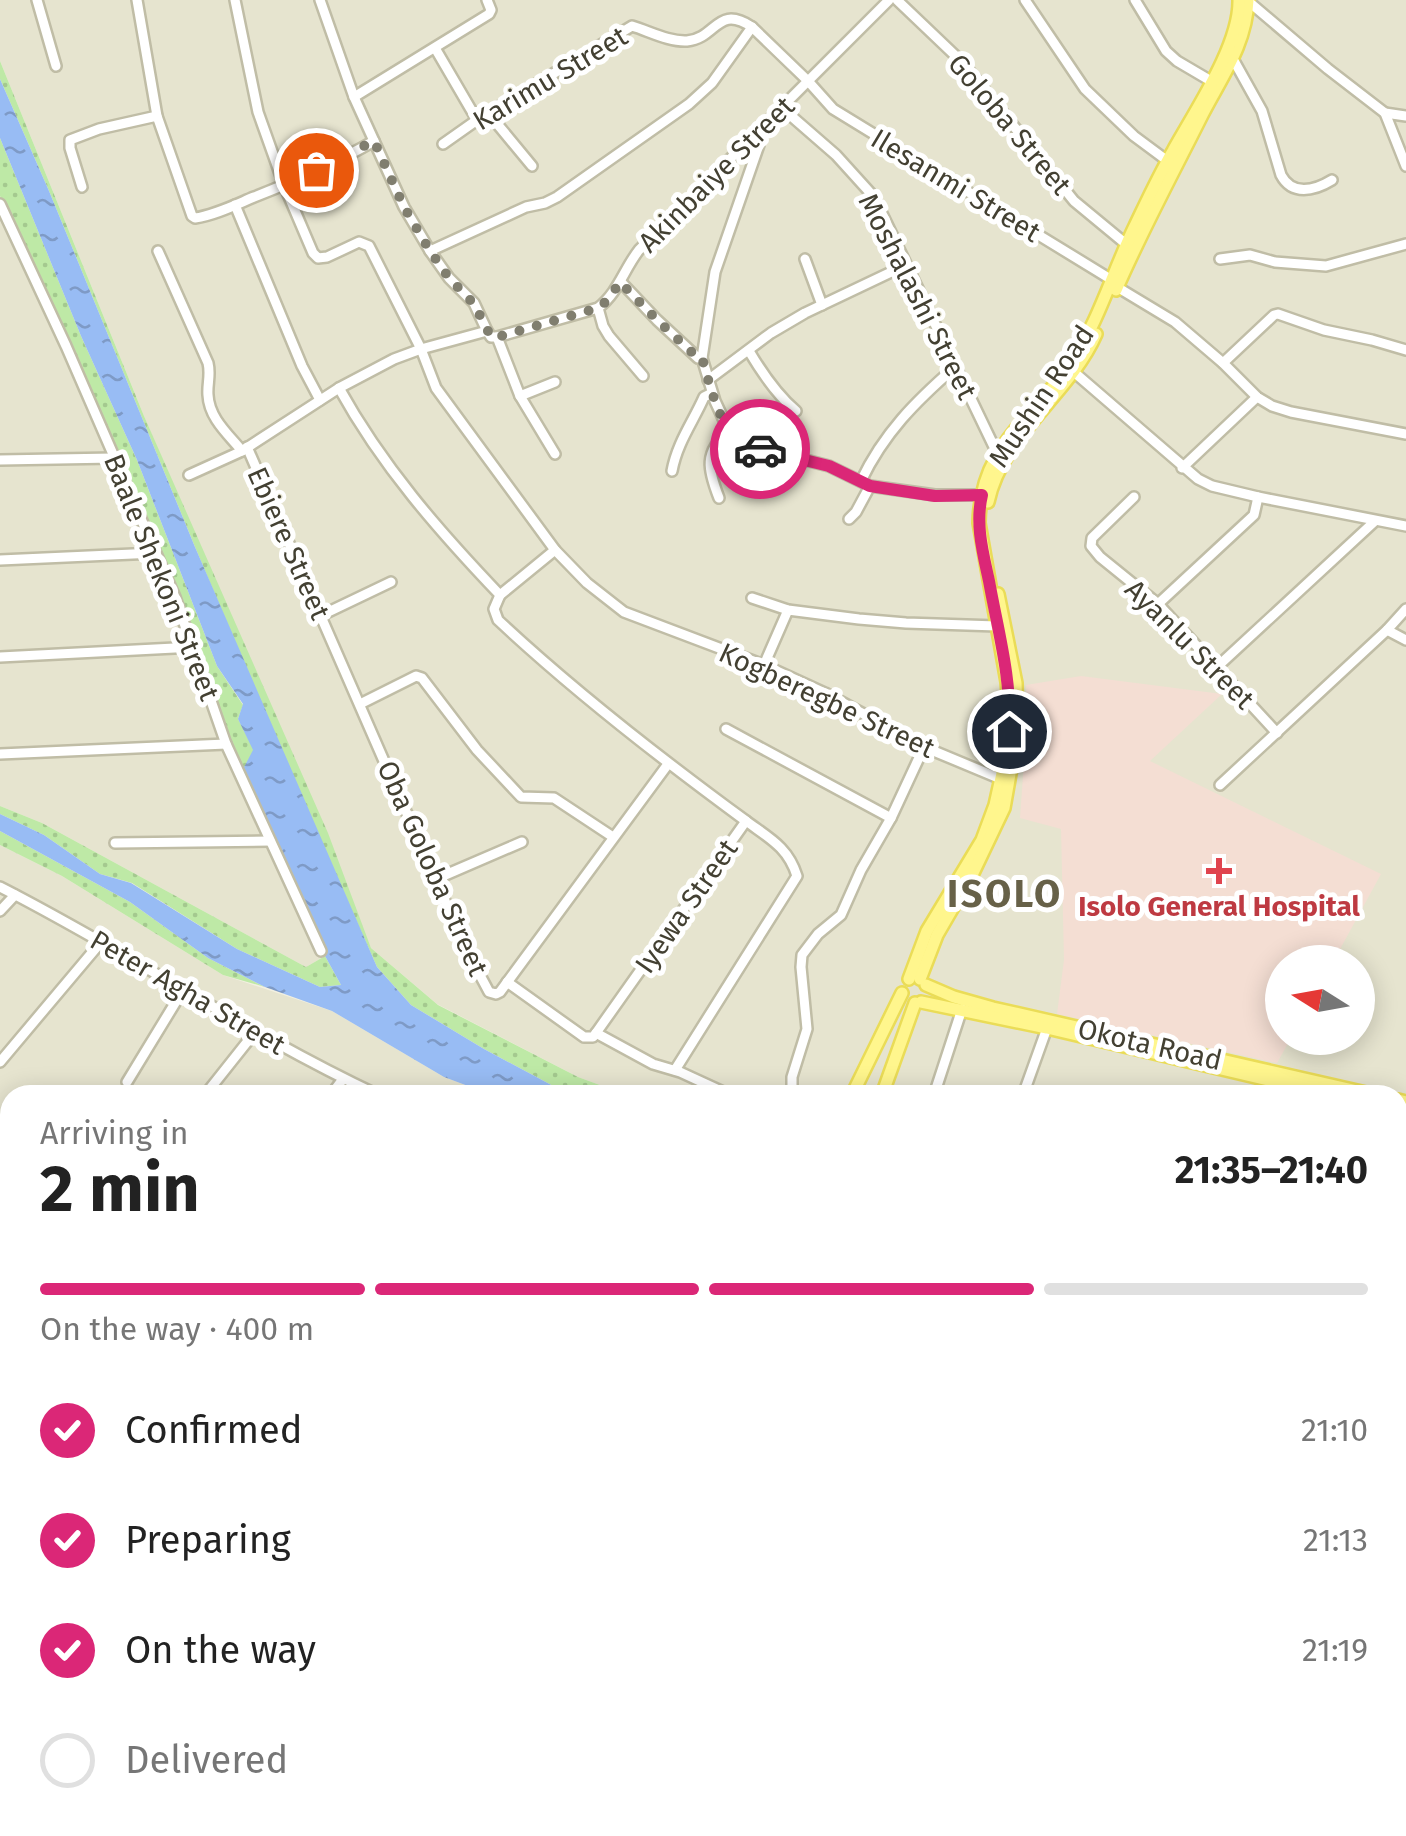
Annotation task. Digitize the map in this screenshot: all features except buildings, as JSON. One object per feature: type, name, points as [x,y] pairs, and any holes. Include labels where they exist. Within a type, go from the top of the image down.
[{"type":"main road","name":"Mushin Road","points":[[918,981],[927,931],[982,840],[1007,751],[1010,716],[1003,649],[979,523],[988,472],[997,453],[1084,342],[1236,32],[1240,0]]},
{"type":"main road","name":"Mushin Road","points":[[918,981],[936,936],[973,873],[1004,808],[1014,752],[1016,683],[988,536],[986,508],[990,494],[1005,457],[1075,373],[1091,346],[1126,244],[1233,59],[1254,2]]},
{"type":"main road","points":[[857,1085],[903,985],[918,981],[927,993],[918,1002],[886,1085]]},
{"type":"main road","name":"Okota Road","points":[[918,981],[954,998],[993,1008],[1331,1085]]},
{"type":"main road","points":[[902,993],[908,1002],[962,1009],[1289,1085]]},
{"type":"street","points":[[37,0],[56,66]]},
{"type":"street","points":[[137,0],[158,116],[195,218],[284,185],[374,141]]},
{"type":"street","points":[[235,0],[258,112],[284,185]]},
{"type":"street","points":[[320,0],[354,97],[404,207],[449,278],[474,304],[491,337],[598,308],[609,336],[642,376]]},
{"type":"street","name":"Akinbaiye Street","points":[[598,308],[608,300],[639,250],[889,0]]},
{"type":"street","name":"Goloba Street","points":[[898,0],[962,62],[1074,201],[1126,244]]},
{"type":"street","points":[[1024,0],[1085,89],[1134,136],[1172,164]]},
{"type":"street","points":[[1135,0],[1166,51],[1210,81]]},
{"type":"street","points":[[1254,2],[1328,69],[1385,113],[1406,116]]},
{"type":"street","points":[[354,97],[488,14],[489,5]]},
{"type":"street","name":"Karimu Street","points":[[443,144],[632,26],[692,41],[722,20],[742,20],[752,27]]},
{"type":"street","points":[[430,251],[557,197],[689,104],[712,83],[752,27],[808,81]]},
{"type":"street","points":[[435,48],[477,120]]},
{"type":"street","points":[[1233,59],[1262,110],[1286,184],[1301,190],[1332,180]]},
{"type":"street","name":"Ilesanmi Street","points":[[808,81],[834,109],[1175,322],[1257,397]]},
{"type":"street","name":"Moshalashi Street","points":[[782,108],[836,155],[874,197],[997,453]]},
{"type":"street","points":[[1385,113],[1406,166]]},
{"type":"street","points":[[488,114],[532,166]]},
{"type":"street","points":[[82,188],[70,140],[158,116]]},
{"type":"street","points":[[755,134],[759,145],[715,272],[702,358],[712,393],[730,431],[742,444],[829,466],[865,484],[935,496],[982,495]]},
{"type":"street","name":"Kogberegbe Street","points":[[284,185],[318,258],[327,258],[359,242],[369,246],[421,349],[436,388],[555,550],[587,583],[624,612],[764,665],[924,747],[1002,779]]},
{"type":"street","name":"Baale Shekoni Street","points":[[0,204],[176,597],[226,744],[321,951]]},
{"type":"street","points":[[235,205],[320,400]]},
{"type":"street","points":[[1220,259],[1250,256],[1326,266],[1406,244]]},
{"type":"street","name":"Ebiere Street","points":[[158,251],[208,363],[209,406],[215,419],[244,449],[331,639]]},
{"type":"street","points":[[805,260],[822,305]]},
{"type":"street","points":[[708,380],[772,333],[906,265]]},
{"type":"street","points":[[620,282],[702,358]]},
{"type":"street","points":[[1223,362],[1274,314],[1406,350]]},
{"type":"street","points":[[189,475],[244,449],[339,388],[394,359],[487,331]]},
{"type":"street","points":[[498,337],[520,396],[555,454]]},
{"type":"street","points":[[750,351],[763,375],[796,412]]},
{"type":"street","points":[[848,519],[856,512],[875,452],[889,432],[956,367]]},
{"type":"street","points":[[1075,373],[1182,468],[1212,486],[1406,526]]},
{"type":"street","points":[[520,396],[555,382]]},
{"type":"street","points":[[339,388],[358,423],[410,494],[500,595],[555,550]]},
{"type":"street","points":[[672,471],[686,430],[696,418],[704,397],[712,393]]},
{"type":"street","points":[[1182,468],[1257,397],[1290,412],[1406,434]]},
{"type":"street","points":[[719,498],[709,460],[716,444],[730,431]]},
{"type":"street","points":[[0,460],[114,458]]},
{"type":"street","name":"Ayanlu Street","points":[[1134,497],[1092,538],[1091,546],[1158,604],[1277,733]]},
{"type":"street","points":[[1158,604],[1254,515],[1258,497]]},
{"type":"street","points":[[1218,667],[1376,521]]},
{"type":"street","points":[[0,560],[155,553]]},
{"type":"street","points":[[322,616],[391,582]]},
{"type":"street","name":"Iyewa Street","points":[[500,595],[494,609],[498,620],[668,764],[746,821],[596,1033]]},
{"type":"street","points":[[752,598],[788,610],[906,623],[997,626]]},
{"type":"street","points":[[1220,785],[1406,609]]},
{"type":"street","points":[[764,665],[788,610]]},
{"type":"street","points":[[1387,630],[1406,640]]},
{"type":"street","name":"Oba Goloba Street","points":[[331,639],[466,949],[490,992],[496,994],[507,982],[668,764]]},
{"type":"street","points":[[0,657],[194,647]]},
{"type":"street","points":[[360,704],[416,676],[422,678],[477,750],[522,796],[554,798],[613,837]]},
{"type":"street","points":[[726,729],[891,818]]},
{"type":"street","points":[[0,754],[226,744]]},
{"type":"street","points":[[792,1085],[808,1029],[802,955],[818,934],[841,915],[924,747]]},
{"type":"street","points":[[675,1070],[796,876],[782,846],[746,821]]},
{"type":"street","points":[[116,843],[270,841]]},
{"type":"street","points":[[436,879],[522,842]]},
{"type":"street","name":"Peter Agha Street","points":[[0,887],[356,1085]]},
{"type":"street","points":[[0,912],[15,895]]},
{"type":"street","points":[[0,1062],[101,942]]},
{"type":"street","points":[[507,982],[584,1038],[596,1033],[653,1064],[708,1085]]},
{"type":"street","points":[[127,1082],[184,990]]},
{"type":"street","points":[[937,1085],[962,1009]]},
{"type":"street","points":[[1027,1085],[1047,1028]]},
{"type":"street","points":[[213,1085],[256,1032]]},
{"type":"street","points":[[338,1085],[343,1079]]},
{"type":"shaded area","points":[[0,0],[1406,0],[1406,1085],[600,1085],[437,1004],[371,948],[144,416],[0,61]]},
{"type":"shaded area","points":[[0,196],[116,461],[241,775],[314,925],[325,956],[306,967],[42,823],[0,806]]},
{"type":"shaded area","name":"Isolo General Hospital","points":[[1081,676],[1222,694],[1150,761],[1381,874],[1342,945],[1265,945],[1265,1055],[1281,1055],[1277,1063],[1057,1014],[1064,960],[1061,829],[1020,818],[1026,685]]},
{"type":"shaded area","points":[[0,845],[62,876],[223,975],[332,1011],[444,1077],[465,1085],[0,1085]]},
{"type":"green space","points":[[0,61],[144,416],[328,833],[371,948],[438,1005],[600,1085],[551,1085],[411,1005],[377,967],[286,762],[0,79]]},
{"type":"green space","points":[[0,138],[137,460],[217,666],[243,705],[238,719],[254,750],[240,775],[116,461],[0,196]]},
{"type":"green space","points":[[0,806],[42,823],[306,967],[325,956],[341,985],[320,987],[237,949],[132,883],[100,874],[44,835],[0,814]]},
{"type":"green space","points":[[0,831],[130,902],[208,958],[265,987],[223,975],[62,876],[0,845]]},
{"type":"water","points":[[0,79],[195,547],[377,967],[411,1005],[551,1085],[465,1085],[444,1077],[332,1011],[265,987],[208,958],[130,902],[0,831],[0,814],[44,835],[100,874],[131,883],[237,949],[320,987],[341,985],[240,775],[253,750],[238,719],[243,704],[217,666],[137,460],[0,138]]},
{"type":"way so far","points":[[316,170],[374,141],[404,207],[430,251],[474,304],[491,337],[598,308],[620,282],[702,358],[715,401],[730,431],[742,444],[760,449]]},
{"type":"place","name":"Isolo General Hospital","points":[[1219,871]]},
{"type":"district","name":"ISOLO","points":[[1005,894]]},
{"type":"route","points":[[760,449],[829,466],[870,486],[935,496],[982,495],[979,523],[1003,649],[1009,731]]}]
